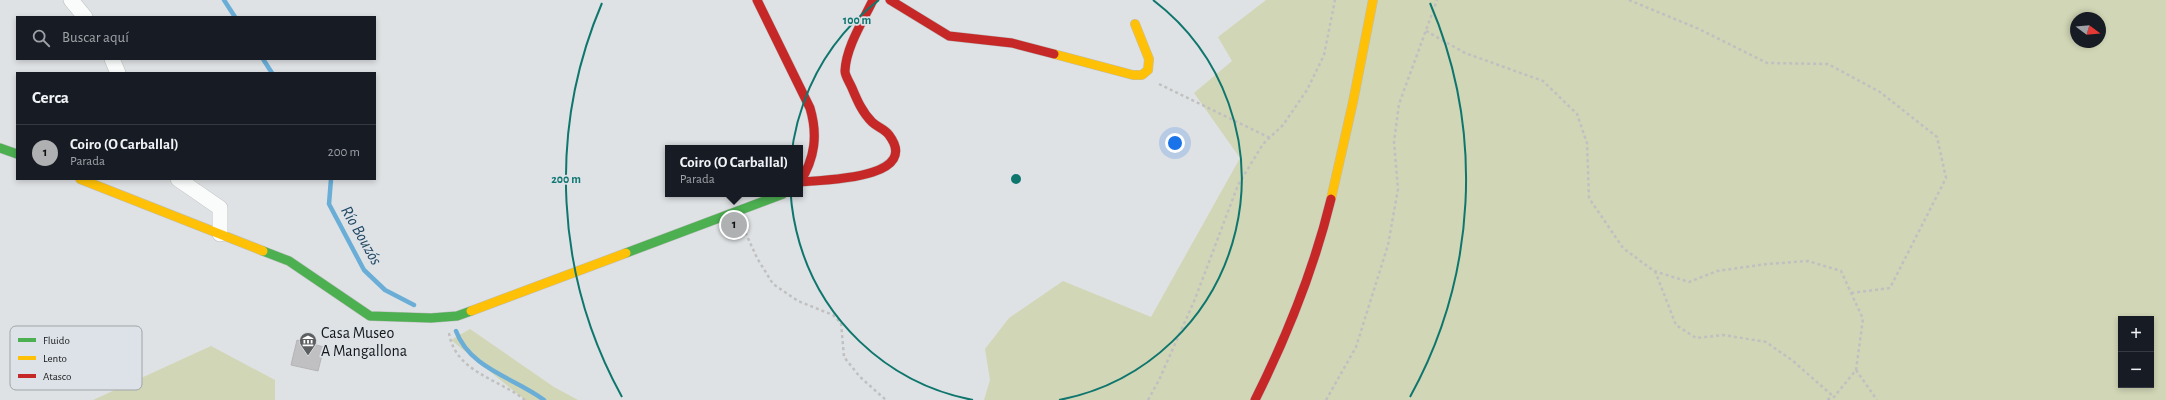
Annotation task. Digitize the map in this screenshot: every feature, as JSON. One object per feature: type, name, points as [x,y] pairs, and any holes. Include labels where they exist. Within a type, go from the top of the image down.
[{"type":"main road","points":[[757,0],[810,108],[815,124],[817,139],[814,154],[803,176]]},
{"type":"main road","points":[[803,182],[866,176],[884,167],[895,157],[896,146],[888,133],[872,122],[859,105],[845,72],[852,44],[873,0]]},
{"type":"main road","points":[[890,0],[949,36],[1012,43],[1133,75],[1142,75],[1148,70],[1149,59],[1135,24]]},
{"type":"main road","points":[[1255,400],[1266,379],[1300,297],[1327,215],[1356,88],[1372,0]]},
{"type":"main road","points":[[0,148],[16,154]]},
{"type":"main road","points":[[83,180],[289,261],[370,316],[431,318],[456,316],[775,197]]},
{"type":"street","points":[[71,0],[83,16]]},
{"type":"street","points":[[112,60],[118,72]]},
{"type":"street","points":[[179,180],[220,208],[220,234]]},
{"type":"path","points":[[1148,400],[1159,380],[1195,299],[1238,185],[1264,144],[1283,125],[1311,83],[1324,55],[1335,0]]},
{"type":"path","points":[[1326,400],[1356,347],[1388,245],[1398,189],[1394,142],[1398,104],[1437,0]]},
{"type":"path","points":[[1629,0],[1699,29],[1767,63],[1828,64],[1880,92],[1937,137],[1946,178],[1890,288],[1851,293]]},
{"type":"path","points":[[1426,32],[1464,53],[1543,80],[1577,114],[1587,143],[1589,198],[1623,248],[1654,271],[1690,282],[1717,271],[1767,264],[1808,261],[1841,270],[1863,319],[1856,370],[1834,397],[1826,400]]},
{"type":"path","points":[[1142,75],[1270,138]]},
{"type":"path","points":[[736,212],[757,258],[773,284],[798,300],[821,309],[841,323],[844,357],[860,377],[886,400]]},
{"type":"path","points":[[1654,271],[1676,325],[1696,338],[1724,335],[1766,342],[1793,361],[1834,397]]},
{"type":"path","points":[[447,317],[454,350],[462,362],[525,400]]},
{"type":"path","points":[[1856,370],[1877,400]]},
{"type":"green space","points":[[1266,0],[2166,0],[2166,400],[984,400],[990,380],[985,349],[1009,318],[1063,281],[1151,317],[1240,158],[1194,93],[1232,61],[1218,37]]},
{"type":"green space","points":[[470,329],[554,387],[578,400],[525,400],[451,340]]},
{"type":"green space","points":[[211,346],[275,380],[275,400],[93,400],[115,390],[142,390],[142,378]]},
{"type":"building","name":"Casa Museo A Mangallona","points":[[297,340],[324,347],[318,371],[291,365]]},
{"type":"waterway","name":"Río Bouzós","points":[[224,0],[234,16]]},
{"type":"waterway","name":"Río Bouzós","points":[[264,60],[271,72]]},
{"type":"waterway","name":"Río Bouzós","points":[[331,180],[329,204],[364,270],[385,290],[414,305]]},
{"type":"waterway","name":"Río Bouzós","points":[[456,331],[463,344],[482,364],[544,400]]},
{"type":"traffic: fast","points":[[0,148],[16,154]]},
{"type":"traffic: fast","points":[[626,253],[775,197]]},
{"type":"traffic: fast","points":[[263,251],[289,261],[370,316],[431,318],[457,316],[471,311]]},
{"type":"traffic: slow","points":[[1331,199],[1353,102],[1373,0]]},
{"type":"traffic: slow","points":[[1054,54],[1133,75],[1142,75],[1148,70],[1149,59],[1135,24]]},
{"type":"traffic: slow","points":[[83,180],[263,251]]},
{"type":"traffic: slow","points":[[471,311],[626,253]]},
{"type":"traffic: jam","points":[[757,0],[810,108],[814,128],[814,146],[809,164],[803,177]]},
{"type":"traffic: jam","points":[[803,182],[847,178],[866,174],[881,169],[892,161],[896,150],[889,135],[872,122],[865,114],[845,73],[848,53],[873,0]]},
{"type":"traffic: jam","points":[[890,0],[949,36],[1012,43],[1054,54]]},
{"type":"traffic: jam","points":[[1255,400],[1299,302],[1331,199]]},
{"type":"place","name":"Coiro (O Carballal)","points":[[734,225]]},
{"type":"place","name":"Casa Museo A Mangallona","points":[[308,356]]}]
